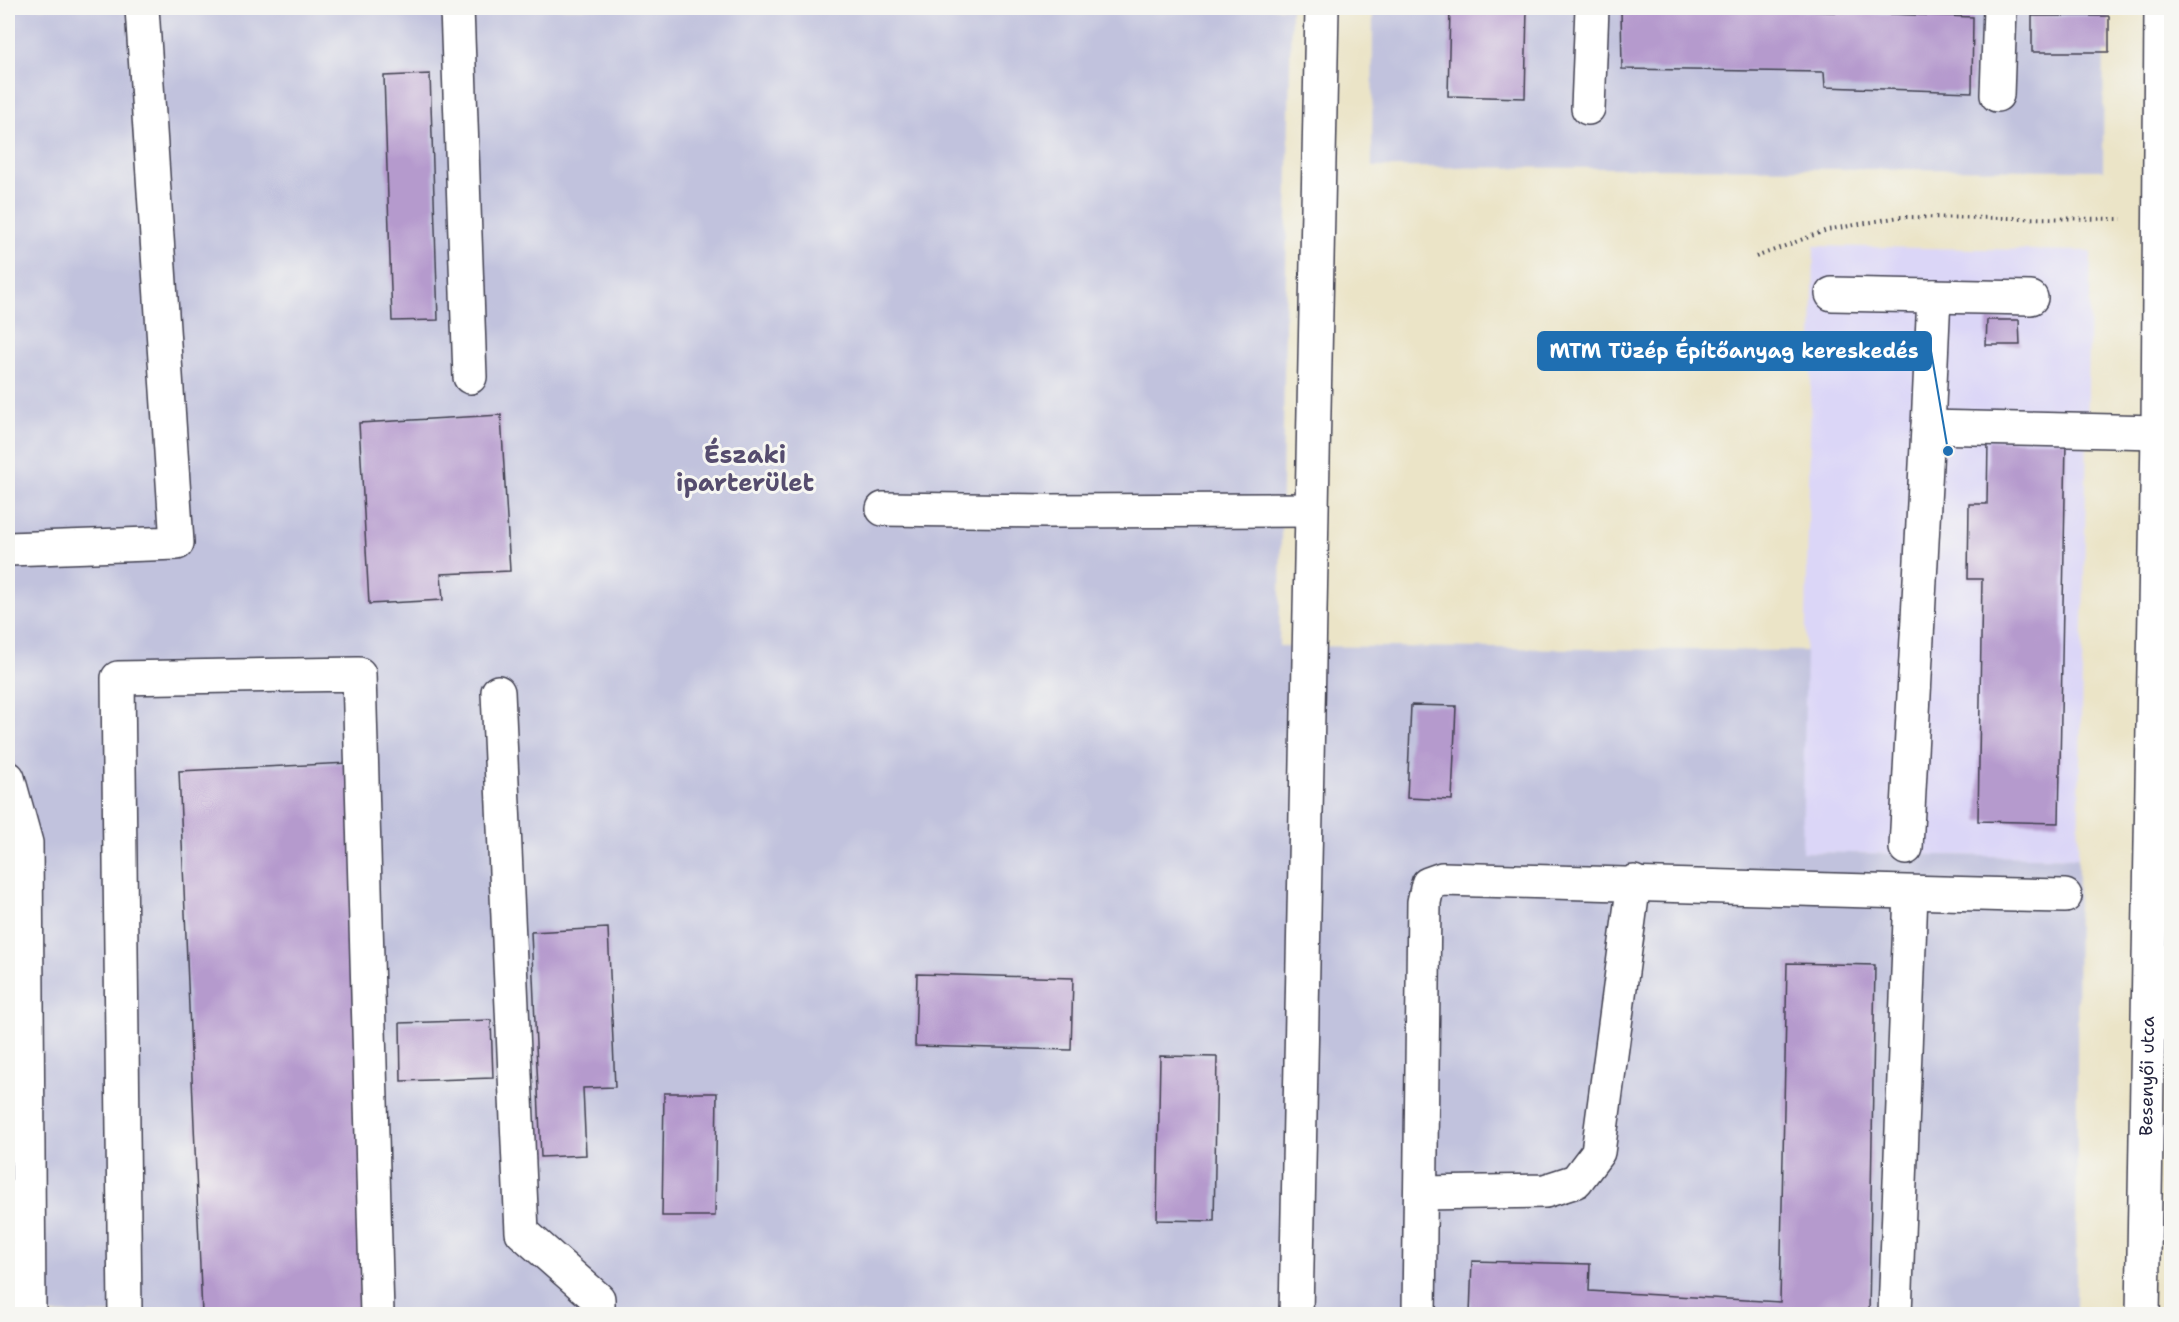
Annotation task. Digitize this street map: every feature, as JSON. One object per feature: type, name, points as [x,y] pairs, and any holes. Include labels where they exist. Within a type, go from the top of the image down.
[{"type":"street","points":[[8,549],[177,543],[142,8]]},
{"type":"street","points":[[457,8],[470,377]]},
{"type":"street","points":[[1296,1314],[1322,8]]},
{"type":"street","points":[[1588,108],[1592,8]]},
{"type":"street","points":[[1997,95],[2000,8]]},
{"type":"street","name":"Besenyői utca","points":[[2142,1314],[2158,1253],[2159,220],[2165,158],[2161,8]]},
{"type":"street","points":[[1832,294],[2031,298]]},
{"type":"street","points":[[1906,848],[1934,296]]},
{"type":"street","points":[[1928,427],[2158,432]]},
{"type":"street","points":[[884,509],[1311,510]]},
{"type":"street","points":[[126,1314],[118,678],[359,674],[377,1314]]},
{"type":"street","points":[[498,692],[522,1232],[598,1299],[598,1314]]},
{"type":"street","points":[[8,778],[26,843],[29,1314]]},
{"type":"street","points":[[1419,1314],[1424,902],[1428,884],[1442,879],[1634,882],[1911,893],[2065,896]]},
{"type":"street","points":[[1421,1193],[1545,1191],[1576,1181],[1598,1152],[1634,882]]},
{"type":"street","points":[[1895,1314],[1911,893]]},
{"type":"path","points":[[1756,256],[1827,230],[1899,217],[2159,220]]},
{"type":"shaded area","points":[[8,8],[1291,8],[1279,646],[1806,651],[1802,852],[2078,858],[2076,1314],[8,1314]]},
{"type":"shaded area","points":[[1373,8],[2104,8],[2103,170],[1372,167]]},
{"type":"shaded area","points":[[1814,246],[2091,251],[2078,858],[1801,852]]},
{"type":"building","points":[[1450,8],[1527,8],[1525,98],[1448,96]]},
{"type":"building","points":[[1621,8],[1726,8],[1973,17],[1972,92],[1825,87],[1824,72],[1622,69]]},
{"type":"building","points":[[2032,16],[2109,16],[2109,52],[2032,52]]},
{"type":"building","points":[[430,74],[438,320],[392,321],[384,76]]},
{"type":"building","points":[[1987,320],[2019,320],[2020,345],[1986,345]]},
{"type":"building","points":[[501,415],[510,571],[441,574],[443,600],[369,604],[359,423]]},
{"type":"building","points":[[1988,440],[2066,441],[2059,823],[1978,821],[1982,579],[1968,579],[1969,504],[1987,504]]},
{"type":"building","points":[[1411,705],[1456,706],[1452,800],[1407,798]]},
{"type":"building","points":[[349,763],[373,1314],[202,1314],[179,771]]},
{"type":"building","points":[[608,928],[615,1087],[583,1088],[586,1155],[541,1157],[531,932]]},
{"type":"building","points":[[1787,963],[1875,965],[1869,1314],[1470,1314],[1472,1261],[1590,1264],[1589,1291],[1780,1302]]},
{"type":"building","points":[[917,974],[1073,978],[1071,1050],[915,1046]]},
{"type":"building","points":[[491,1020],[493,1078],[401,1081],[400,1023]]},
{"type":"building","points":[[1160,1056],[1217,1057],[1214,1221],[1157,1220]]},
{"type":"building","points":[[664,1093],[717,1093],[715,1216],[662,1216]]},
{"type":"place","name":"MTM Tüzép Építőanyag kereskedés","points":[[1948,451]]},
{"type":"district","name":"Északi iparterület","points":[[745,469]]}]
